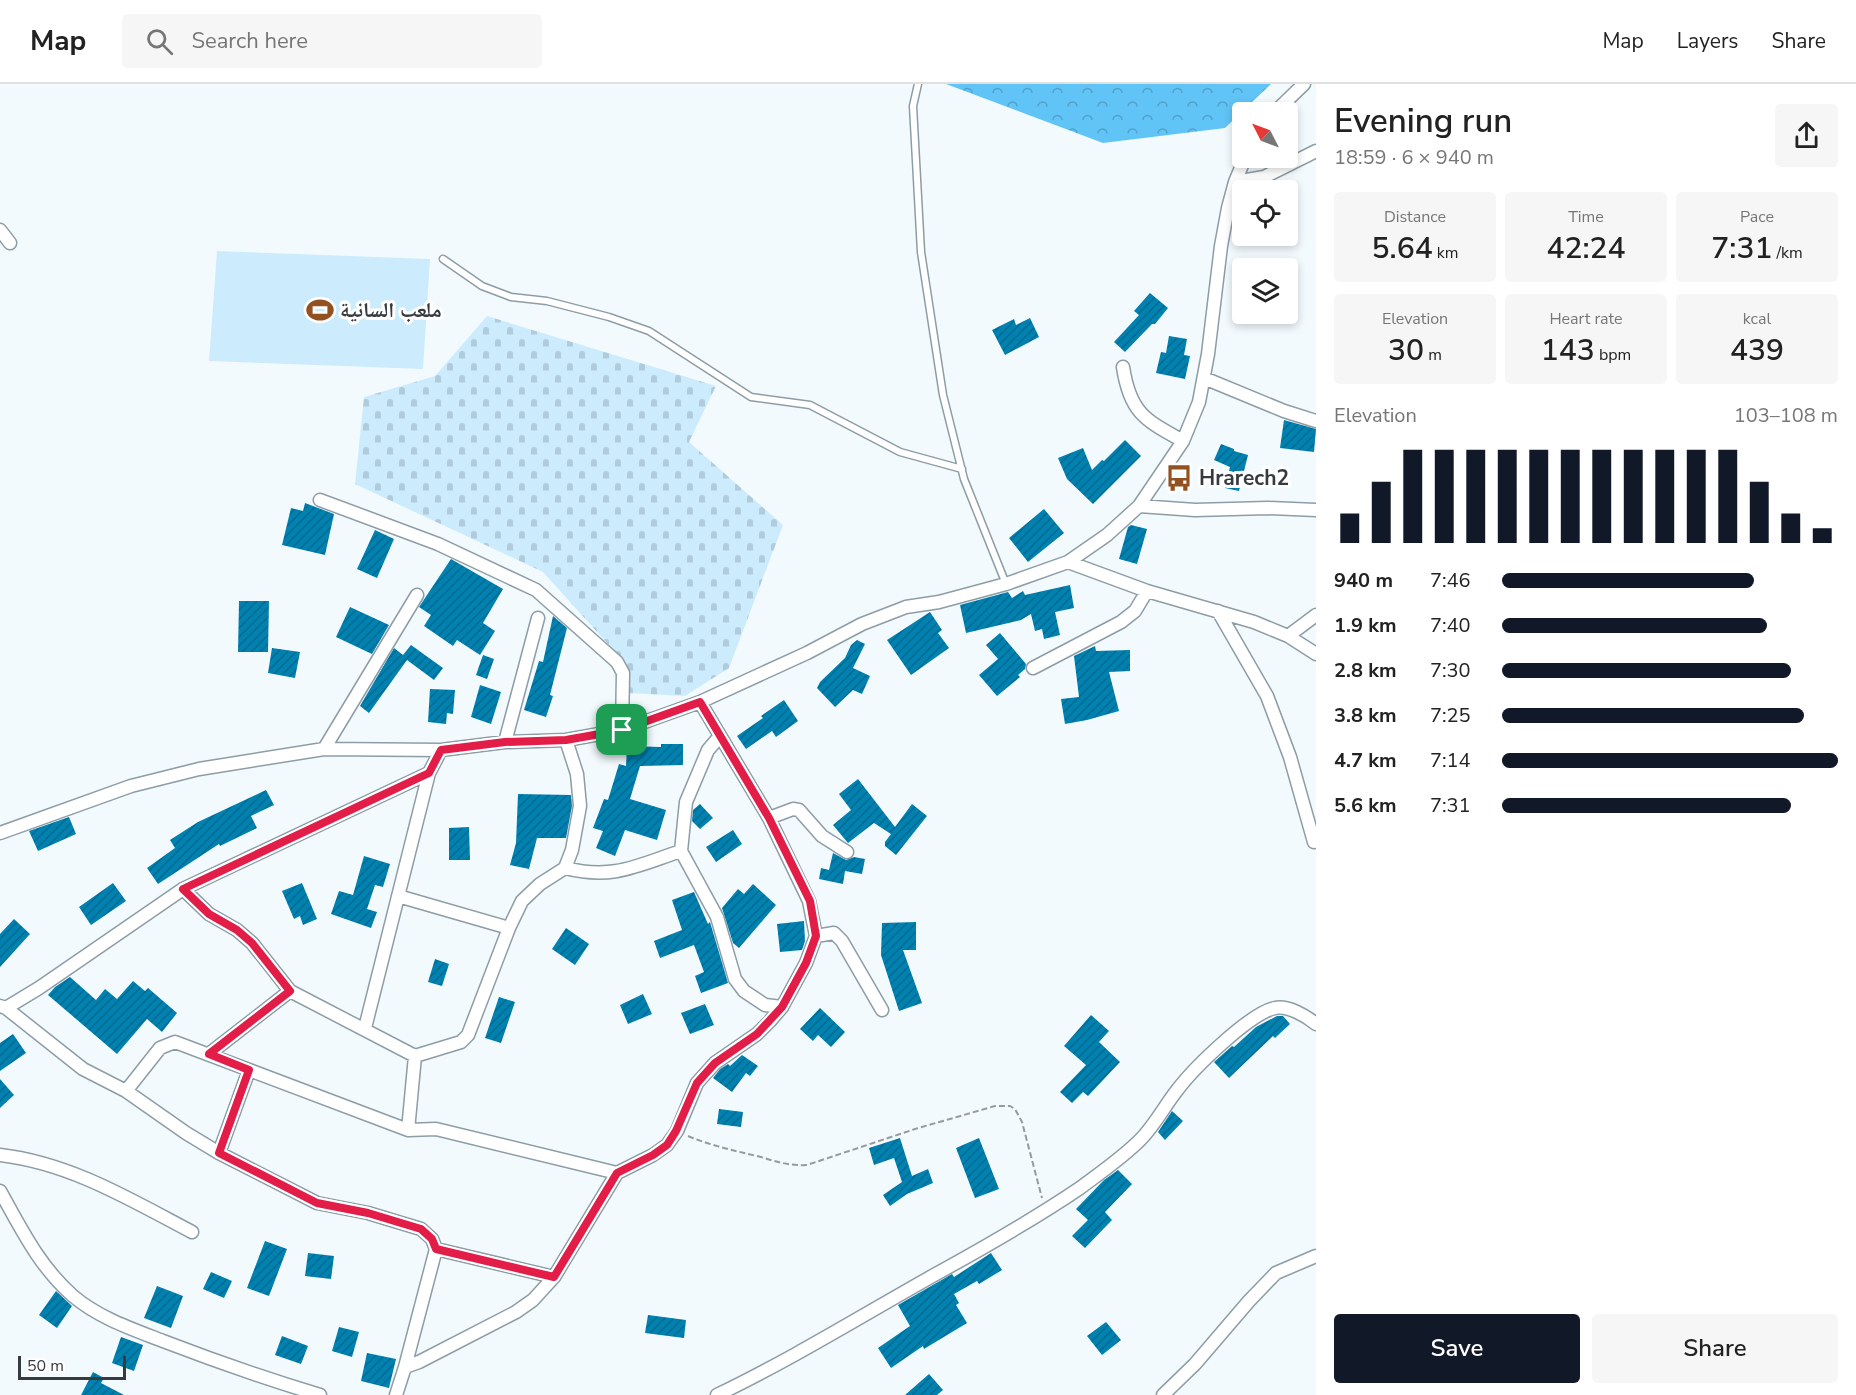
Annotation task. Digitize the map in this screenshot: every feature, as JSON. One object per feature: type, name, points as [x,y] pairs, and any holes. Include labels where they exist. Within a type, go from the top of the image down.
[{"type":"street","points":[[1285,102],[1304,84]]},
{"type":"street","points":[[1247,180],[1264,177],[1316,151]]},
{"type":"street","points":[[0,833],[131,786],[199,769],[324,749],[441,750],[505,742],[566,740],[622,730],[700,702],[807,653],[862,624],[906,607],[939,602],[1006,584],[1068,562],[1107,535],[1139,506],[1183,441],[1199,402],[1204,378],[1221,246],[1232,196]]},
{"type":"street","points":[[0,230],[10,243]]},
{"type":"street","points":[[1123,367],[1129,394],[1142,416],[1183,441]]},
{"type":"street","points":[[1204,378],[1284,411],[1316,421]]},
{"type":"street","points":[[320,500],[438,544],[536,590],[617,662],[623,673],[622,730]]},
{"type":"street","points":[[1139,506],[1195,510],[1268,508],[1316,510]]},
{"type":"street","points":[[1068,562],[1147,591],[1254,622],[1288,636],[1316,654]]},
{"type":"street","points":[[1033,669],[1121,622],[1135,611],[1147,591]]},
{"type":"street","points":[[324,749],[417,595]]},
{"type":"street","points":[[1218,611],[1267,696],[1290,757],[1314,842]]},
{"type":"street","points":[[1288,636],[1316,615]]},
{"type":"street","points":[[505,742],[538,618]]},
{"type":"street","points":[[405,1367],[516,1312],[533,1300],[554,1277],[617,1173],[653,1155],[667,1145],[676,1131],[697,1083],[715,1063],[757,1034],[782,1007],[806,963],[816,936],[810,901],[769,818],[700,702]]},
{"type":"street","points":[[720,736],[708,750],[686,802],[681,851],[717,917],[735,979],[744,991],[765,1005],[782,1007]]},
{"type":"street","points":[[183,889],[209,914],[237,930],[252,943],[290,991],[415,1056],[461,1042],[468,1035],[509,928],[522,901],[540,884],[565,868],[574,841],[580,806],[577,774],[566,740]]},
{"type":"street","points":[[365,1028],[429,773],[441,750]]},
{"type":"street","points":[[396,1395],[436,1249],[432,1239],[421,1229],[368,1213],[317,1203],[219,1153],[126,1091],[83,1069],[3,1007],[39,988],[183,889],[429,773]]},
{"type":"street","points":[[769,818],[794,809],[799,810],[822,836],[847,852]]},
{"type":"street","points":[[565,868],[595,873],[619,872],[681,851]]},
{"type":"street","points":[[398,896],[509,928]]},
{"type":"street","points":[[816,936],[834,933],[843,940],[882,1010]]},
{"type":"street","points":[[209,1054],[290,991]]},
{"type":"street","points":[[717,1395],[774,1367],[1045,1212],[1108,1168],[1140,1140],[1179,1088],[1213,1052],[1244,1026],[1276,1007],[1288,1008],[1316,1024]]},
{"type":"street","points":[[126,1091],[160,1048],[175,1042],[408,1130],[436,1129],[617,1173]]},
{"type":"street","points":[[408,1130],[415,1056]]},
{"type":"street","points":[[219,1153],[249,1070]]},
{"type":"street","points":[[0,1155],[62,1168],[112,1190],[192,1232]]},
{"type":"street","points":[[0,1191],[39,1259],[88,1308],[184,1349],[267,1379],[320,1395]]},
{"type":"street","points":[[436,1249],[554,1277]]},
{"type":"street","points":[[1163,1395],[1195,1364],[1276,1273],[1316,1256]]},
{"type":"lane","points":[[918,84],[914,106],[921,252],[943,395],[962,469],[1006,584]]},
{"type":"lane","points":[[443,259],[482,286],[511,297],[547,301],[609,317],[649,331],[751,397],[810,405],[900,452],[962,469]]},
{"type":"path","points":[[676,1131],[712,1146],[800,1166],[995,1106],[1010,1106],[1016,1109],[1022,1122],[1045,1212]]},
{"type":"green space","points":[[946,84],[1271,84],[1252,102],[1232,102],[1232,121],[1225,128],[1103,143]]},
{"type":"green space","name":"ملعب السانية","points":[[217,251],[430,259],[423,369],[209,361]]},
{"type":"green space","points":[[487,316],[716,386],[689,442],[783,525],[729,668],[685,696],[627,693],[617,654],[543,572],[355,484],[364,397],[435,376]]},
{"type":"building","points":[[1150,293],[1168,308],[1155,324],[1152,324],[1125,352],[1114,342],[1139,315],[1134,311]]},
{"type":"building","points":[[1030,318],[1039,337],[1005,355],[992,330],[1014,319],[1016,325]]},
{"type":"building","points":[[1169,336],[1187,339],[1184,355],[1190,356],[1185,379],[1156,373],[1161,352],[1166,353]]},
{"type":"building","points":[[1284,420],[1316,429],[1314,452],[1280,448]]},
{"type":"building","points":[[1125,440],[1141,456],[1093,504],[1067,479],[1058,458],[1083,448],[1092,470]]},
{"type":"building","points":[[1221,444],[1248,455],[1239,491],[1225,488],[1230,467],[1214,460]]},
{"type":"building","points":[[305,503],[334,514],[325,555],[282,545],[291,508],[303,511]]},
{"type":"building","points":[[1044,509],[1064,533],[1028,562],[1009,538]]},
{"type":"building","points":[[1131,525],[1147,529],[1137,564],[1119,559],[1128,527]]},
{"type":"building","points":[[375,530],[394,539],[377,578],[357,569]]},
{"type":"building","points":[[451,559],[503,589],[483,623],[495,631],[480,655],[457,640],[453,646],[424,626],[431,615],[419,607]]},
{"type":"building","points":[[1070,585],[1074,608],[1055,612],[1060,635],[1044,639],[1042,629],[1035,631],[1031,614],[1021,620],[966,633],[960,605],[1008,592],[1012,598],[1023,591],[1025,595]]},
{"type":"building","points":[[239,601],[269,601],[268,652],[238,652]]},
{"type":"building","points":[[350,607],[389,625],[372,654],[336,637]]},
{"type":"building","points":[[930,612],[942,630],[938,633],[949,648],[911,675],[887,640]]},
{"type":"building","points":[[553,616],[567,628],[550,695],[553,696],[546,717],[524,710],[539,661],[543,662]]},
{"type":"building","points":[[1000,633],[1026,664],[1025,669],[1018,675],[1020,677],[997,696],[979,675],[998,659],[986,645]]},
{"type":"building","points":[[857,640],[865,644],[853,668],[870,676],[862,694],[853,690],[835,707],[817,688],[820,682],[845,658],[851,645]]},
{"type":"building","points":[[411,645],[443,668],[434,680],[407,660],[369,713],[360,706],[394,648],[403,655]]},
{"type":"building","points":[[1095,646],[1096,651],[1130,650],[1130,671],[1109,672],[1119,711],[1065,724],[1061,699],[1079,697],[1074,656]]},
{"type":"building","points":[[272,648],[300,652],[295,678],[268,673]]},
{"type":"building","points":[[483,655],[494,659],[487,679],[476,675]]},
{"type":"building","points":[[480,685],[501,692],[491,724],[471,717]]},
{"type":"building","points":[[430,689],[455,690],[453,714],[447,713],[446,724],[428,722]]},
{"type":"building","points":[[784,700],[798,721],[776,737],[772,731],[746,749],[737,736]]},
{"type":"building","points":[[661,744],[683,744],[683,765],[640,766],[630,799],[666,810],[657,840],[625,830],[615,856],[596,848],[603,831],[593,828],[604,799],[608,800],[619,764],[626,766],[627,746],[661,747]]},
{"type":"building","points":[[858,779],[895,827],[912,804],[927,816],[896,855],[885,846],[891,834],[874,823],[848,843],[833,825],[851,810],[839,794]]},
{"type":"building","points":[[266,790],[274,805],[251,816],[257,828],[220,846],[219,844],[158,884],[147,868],[175,848],[170,840],[198,822]]},
{"type":"building","points":[[518,794],[571,795],[572,806],[566,838],[537,838],[529,869],[510,865],[516,843]]},
{"type":"building","points":[[700,804],[713,818],[700,829],[692,821],[693,810]]},
{"type":"building","points":[[69,817],[76,834],[38,851],[29,831]]},
{"type":"building","points":[[469,827],[470,860],[449,860],[449,828]]},
{"type":"building","points":[[733,830],[742,844],[716,862],[706,847]]},
{"type":"building","points":[[833,853],[846,860],[854,857],[865,859],[862,874],[845,871],[843,884],[819,879],[821,868],[829,870]]},
{"type":"building","points":[[364,856],[390,864],[383,887],[375,885],[367,909],[377,912],[371,928],[331,914],[339,891],[353,895]]},
{"type":"building","points":[[113,883],[126,901],[91,925],[79,907]]},
{"type":"building","points":[[302,883],[317,919],[303,925],[300,916],[294,919],[282,891]]},
{"type":"building","points":[[753,884],[776,905],[739,948],[733,943],[722,908],[738,889],[744,894]]},
{"type":"building","points":[[694,892],[708,924],[710,922],[728,983],[701,993],[695,976],[704,972],[694,945],[660,958],[654,941],[682,930],[672,900]]},
{"type":"building","points":[[14,919],[30,934],[0,967],[0,934]]},
{"type":"building","points":[[804,921],[805,941],[802,950],[780,952],[777,924]]},
{"type":"building","points":[[916,922],[916,950],[903,950],[922,1003],[899,1011],[881,955],[882,923]]},
{"type":"building","points":[[566,928],[589,944],[575,965],[552,949]]},
{"type":"building","points":[[435,959],[449,964],[442,986],[428,982]]},
{"type":"building","points":[[70,977],[96,1000],[105,989],[117,999],[133,981],[145,991],[148,988],[177,1013],[162,1032],[147,1019],[117,1054],[48,995]]},
{"type":"building","points":[[643,994],[652,1014],[628,1024],[620,1005]]},
{"type":"building","points":[[499,997],[515,1002],[501,1043],[485,1038]]},
{"type":"building","points":[[705,1004],[714,1025],[690,1034],[681,1013]]},
{"type":"building","points":[[820,1008],[845,1032],[831,1047],[818,1035],[813,1041],[800,1029]]},
{"type":"building","points":[[1091,1015],[1109,1031],[1099,1042],[1120,1062],[1088,1096],[1083,1092],[1072,1103],[1060,1092],[1086,1065],[1064,1046]]},
{"type":"building","points":[[1277,1016],[1283,1016],[1290,1024],[1275,1038],[1273,1036],[1229,1078],[1214,1062],[1256,1027]]},
{"type":"building","points":[[13,1034],[26,1053],[0,1071],[0,1043]]},
{"type":"building","points":[[742,1055],[758,1066],[750,1076],[746,1073],[732,1092],[713,1078],[720,1069],[728,1064],[730,1066]]},
{"type":"building","points":[[0,1079],[14,1095],[0,1108]]},
{"type":"building","points":[[719,1109],[743,1112],[741,1127],[717,1124]]},
{"type":"building","points":[[1172,1111],[1183,1121],[1165,1140],[1158,1132]]},
{"type":"building","points":[[900,1138],[912,1176],[928,1169],[933,1183],[907,1194],[890,1206],[883,1195],[902,1182],[894,1158],[874,1165],[869,1148]]},
{"type":"building","points":[[979,1138],[999,1189],[975,1198],[956,1148]]},
{"type":"building","points":[[1118,1170],[1132,1184],[1105,1212],[1112,1220],[1085,1248],[1072,1236],[1088,1220],[1076,1209],[1104,1180]]},
{"type":"building","points":[[265,1241],[287,1249],[269,1296],[247,1288]]},
{"type":"building","points":[[308,1253],[334,1256],[331,1279],[305,1276]]},
{"type":"building","points":[[991,1253],[1002,1270],[979,1284],[977,1281],[954,1294],[959,1303],[956,1305],[967,1323],[924,1349],[923,1346],[891,1368],[878,1348],[910,1326],[898,1305],[952,1274],[954,1277]]},
{"type":"building","points":[[211,1272],[232,1281],[224,1298],[203,1289]]},
{"type":"building","points":[[157,1286],[183,1296],[171,1328],[144,1318]]},
{"type":"building","points":[[56,1291],[72,1306],[57,1328],[39,1315]]},
{"type":"building","points":[[648,1315],[686,1320],[684,1338],[645,1333]]},
{"type":"building","points":[[1106,1322],[1121,1340],[1102,1355],[1087,1336]]},
{"type":"building","points":[[339,1327],[359,1332],[352,1357],[332,1351]]},
{"type":"building","points":[[282,1336],[308,1346],[301,1364],[275,1355]]},
{"type":"building","points":[[121,1337],[143,1345],[134,1371],[112,1363]]},
{"type":"building","points":[[367,1353],[396,1359],[389,1388],[361,1381]]},
{"type":"building","points":[[93,1372],[104,1378],[101,1383],[124,1395],[81,1395]]},
{"type":"building","points":[[929,1374],[943,1390],[937,1395],[905,1395]]},
{"type":"place","name":"ملعب السانية","points":[[320,310]]},
{"type":"place","name":"Hrarech2","points":[[1179,478]]},
{"type":"route","points":[[700,702],[769,818],[810,901],[816,936],[806,963],[782,1007],[757,1034],[715,1063],[697,1083],[676,1131],[667,1145],[653,1155],[617,1173],[554,1277],[436,1249],[432,1239],[421,1229],[368,1213],[317,1203],[264,1178],[219,1153],[249,1070],[209,1054],[290,991],[252,943],[237,930],[196,904],[183,889],[429,773],[441,750],[505,742],[566,740],[622,730],[700,702]]}]
